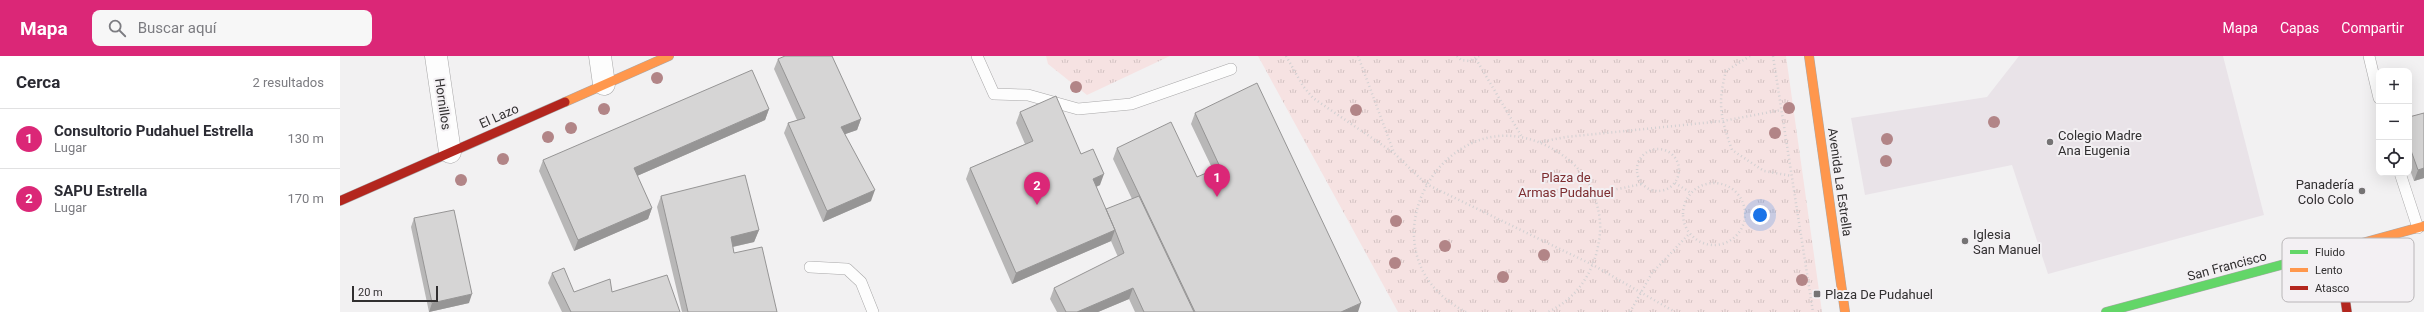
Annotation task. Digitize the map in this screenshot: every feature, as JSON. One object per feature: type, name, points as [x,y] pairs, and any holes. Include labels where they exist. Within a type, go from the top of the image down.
[{"type":"main road","name":"El Lazo","points":[[340,201],[669,56]]},
{"type":"main road","name":"Avenida La Estrella","points":[[1809,56],[1845,312]]},
{"type":"main road","name":"San Francisco","points":[[2381,238],[2421,227]]},
{"type":"main road","name":"San Francisco","points":[[2106,312],[2282,265]]},
{"type":"main road","points":[[2346,302],[2347,312]]},
{"type":"street","name":"Hornillos","points":[[436,56],[450,152]]},
{"type":"street","points":[[600,56],[604,84]]},
{"type":"lane","points":[[977,56],[994,94],[1028,95],[1078,109],[1131,104],[1231,69]]},
{"type":"lane","points":[[2369,56],[2376,85]]},
{"type":"lane","points":[[2401,176],[2421,227]]},
{"type":"lane","points":[[810,267],[847,269],[861,282],[873,312]]},
{"type":"path","points":[[1286,56],[1303,86],[1313,98],[1394,153],[1426,184],[1593,265],[1675,312]]},
{"type":"path","points":[[1358,56],[1394,153]]},
{"type":"path","points":[[1457,56],[1461,60],[1469,61],[1477,57],[1522,137]]},
{"type":"path","points":[[1750,56],[1726,71],[1719,103],[1732,150],[1764,171],[1792,176]]},
{"type":"path","points":[[1773,56],[1813,312]]},
{"type":"path","points":[[1540,142],[1566,137],[1723,121],[1781,110]]},
{"type":"path","points":[[1466,312],[1442,296],[1431,283],[1416,251],[1415,216],[1426,184],[1436,169],[1450,156],[1466,146],[1484,139],[1503,136],[1522,137],[1540,142],[1557,151],[1572,162],[1584,177],[1593,194],[1599,212],[1600,231],[1598,250],[1593,265],[1582,284],[1569,298],[1548,312]]},
{"type":"path","points":[[1662,148],[1674,155],[1678,161],[1679,174],[1675,183],[1666,190],[1660,191],[1647,188],[1642,184],[1638,177],[1638,163],[1647,151],[1662,148]]},
{"type":"path","points":[[1675,183],[1691,193]]},
{"type":"path","points":[[1721,183],[1731,187],[1738,193],[1746,212],[1745,222],[1741,231],[1725,244],[1715,246],[1705,244],[1689,234],[1683,216],[1684,206],[1691,193],[1702,185],[1721,183]]},
{"type":"path","points":[[1593,194],[1642,184]]},
{"type":"path","points":[[1630,312],[1642,293],[1652,272],[1689,234]]},
{"type":"shaded area","name":"Colegio Madre Ana Eugenia","points":[[2019,56],[2223,56],[2264,215],[2048,274],[2012,165],[1865,195],[1851,118],[1987,97]]},
{"type":"green space","points":[[1046,56],[1170,56],[1087,95],[1048,64]]},
{"type":"green space","name":"Plaza de Armas Pudahuel","points":[[1258,56],[1786,56],[1822,312],[1398,312]]},
{"type":"building","points":[[785,56],[832,56],[861,119],[841,127],[875,190],[827,211],[788,123],[805,118],[778,59]]},
{"type":"building","points":[[752,70],[769,109],[634,168],[652,208],[578,240],[543,160]]},
{"type":"building","points":[[1257,83],[1361,303],[1341,312],[1195,312],[1117,148],[1171,122],[1197,177],[1220,167],[1195,113]]},
{"type":"building","points":[[1056,96],[1081,154],[1093,149],[1104,174],[1093,179],[1115,230],[1016,273],[970,168],[1033,141],[1020,112]]},
{"type":"building","points":[[2424,113],[2424,168],[2418,170],[2412,153],[2412,116]]},
{"type":"building","points":[[745,175],[759,230],[731,237],[734,253],[762,247],[777,312],[688,312],[661,196]]},
{"type":"building","points":[[1139,196],[1194,312],[1144,312],[1133,288],[1077,312],[1066,312],[1054,288],[1124,253],[1106,209]]},
{"type":"building","points":[[454,210],[472,294],[432,303],[414,218]]},
{"type":"building","points":[[564,268],[574,292],[610,279],[612,292],[667,275],[680,312],[571,312],[552,273]]},
{"type":"traffic: fast","points":[[2106,312],[2282,265]]},
{"type":"traffic: slow","points":[[565,102],[669,56]]},
{"type":"traffic: slow","points":[[1809,56],[1845,312]]},
{"type":"traffic: slow","points":[[2380,238],[2424,226]]},
{"type":"traffic: jam","points":[[340,201],[565,102]]},
{"type":"traffic: jam","points":[[2346,302],[2347,312]]},
{"type":"place","name":"Colegio Madre Ana Eugenia","points":[[2050,142]]},
{"type":"place","name":"Panadería Colo Colo","points":[[2362,191]]},
{"type":"place","name":"Consultorio Pudahuel Estrella","points":[[1217,197]]},
{"type":"place","name":"SAPU Estrella","points":[[1037,205]]},
{"type":"place","name":"Iglesia San Manuel","points":[[1965,241]]},
{"type":"place","name":"Plaza De Pudahuel","points":[[1817,294]]}]
